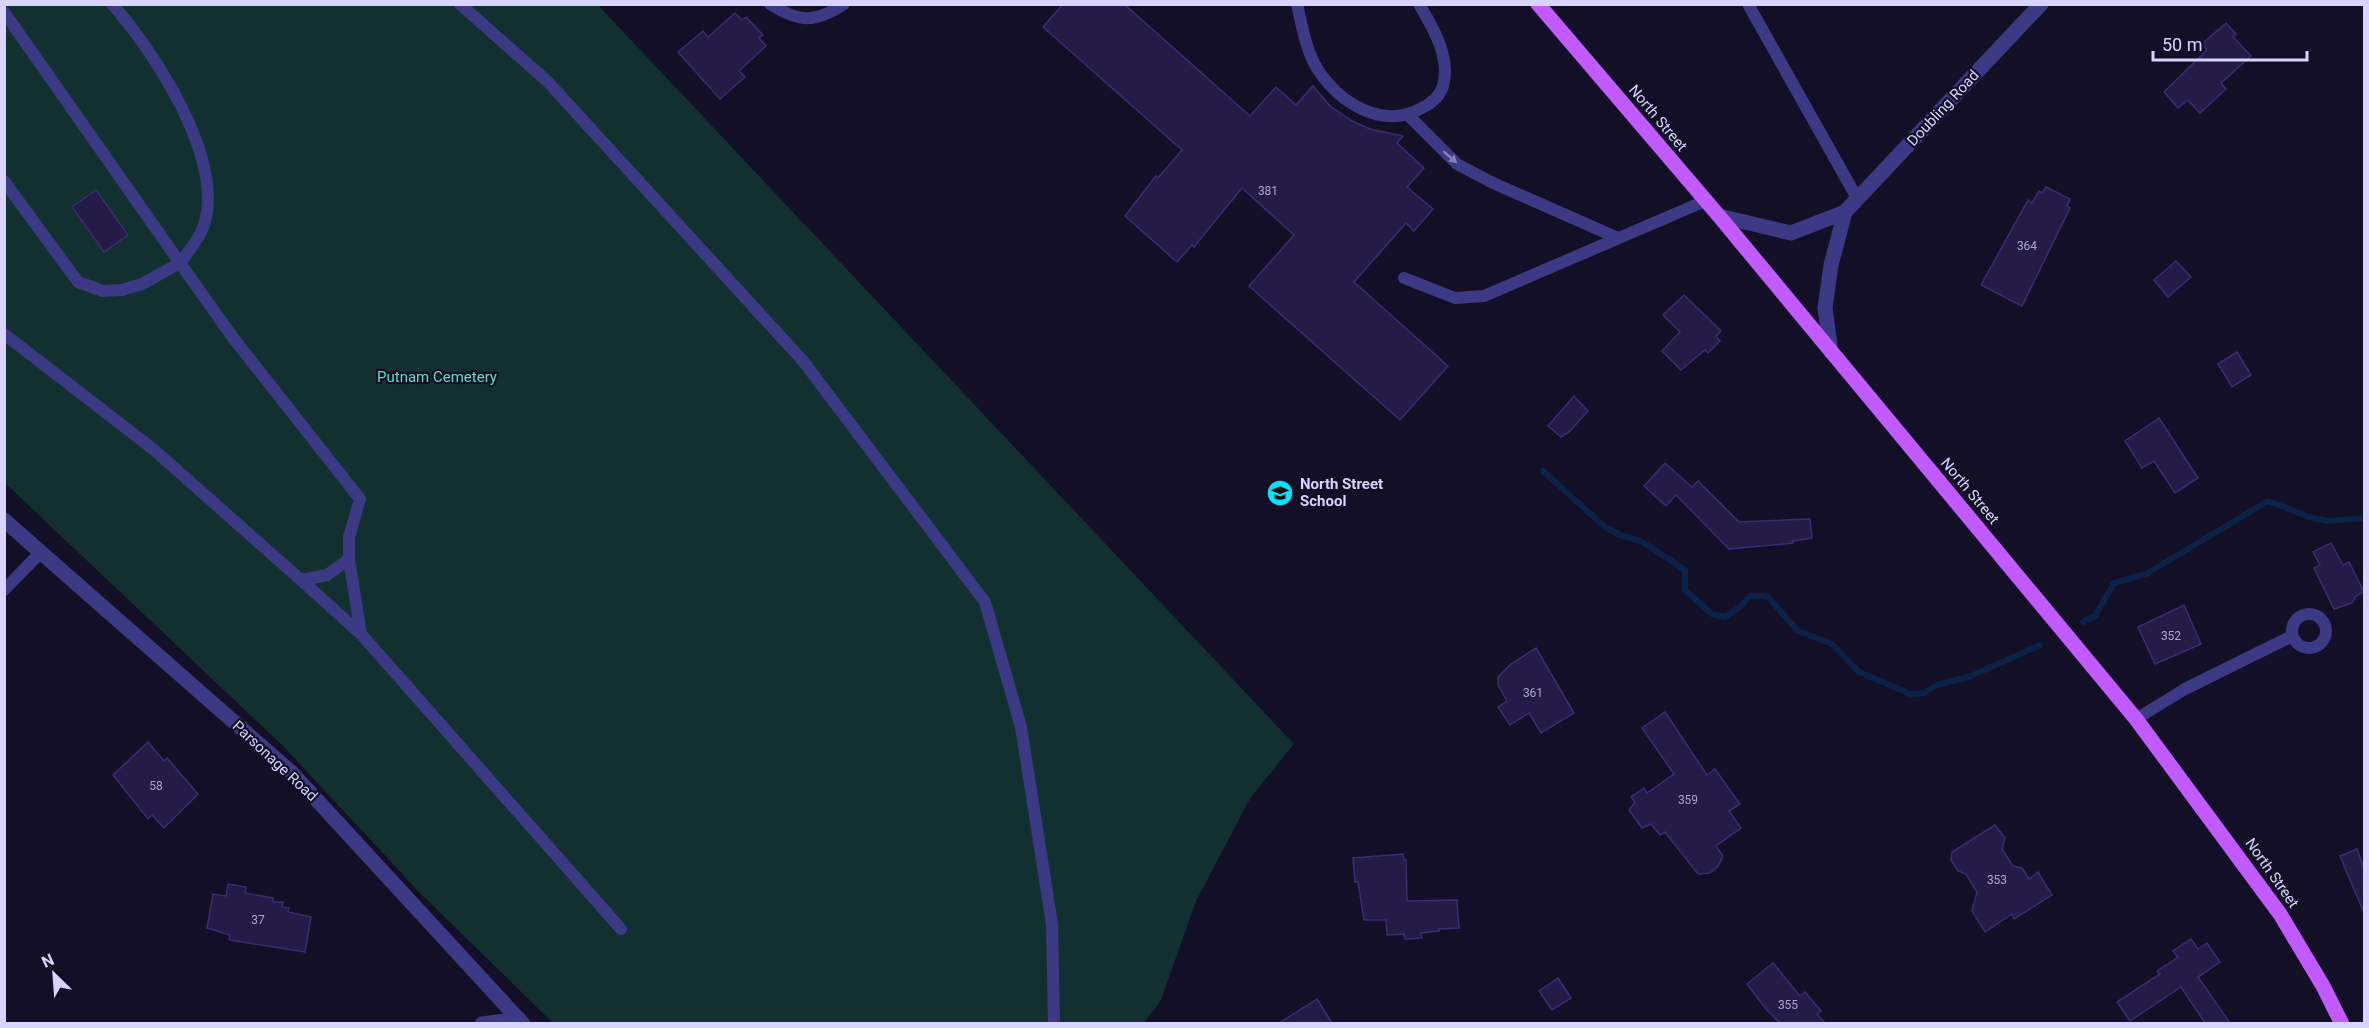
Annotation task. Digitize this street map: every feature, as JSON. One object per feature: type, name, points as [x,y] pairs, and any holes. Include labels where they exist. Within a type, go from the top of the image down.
[{"type":"main road","name":"North Street","points":[[1538,4],[1719,216],[2136,719],[2280,914],[2324,986],[2342,1023]]},
{"type":"street","name":"Doubling Road","points":[[1831,352],[1825,308],[1831,265],[1845,212],[2041,4]]},
{"type":"street","name":"Doubling Road","points":[[1719,216],[1791,233],[1845,212]]},
{"type":"street","name":"Parsonage Road","points":[[4,520],[292,773],[521,1021]]},
{"type":"street","points":[[482,1023],[521,1021]]},
{"type":"lane","points":[[4,181],[78,282],[103,291],[122,290],[142,284],[180,264],[204,226],[208,205],[204,171],[194,134],[168,82],[139,34],[112,4]]},
{"type":"lane","points":[[460,4],[548,82],[803,361],[985,602],[1021,727],[1052,924],[1054,1023]]},
{"type":"lane","points":[[770,4],[785,14],[806,20],[827,15],[844,4]]},
{"type":"lane","points":[[1297,4],[1305,40],[1318,69],[1349,105],[1385,118],[1409,116],[1432,103],[1443,86],[1444,60],[1436,33],[1419,4]]},
{"type":"lane","points":[[1748,4],[1857,198]]},
{"type":"lane","points":[[4,12],[234,339],[360,499],[349,537],[349,559],[362,634]]},
{"type":"lane","points":[[1409,116],[1457,164],[1494,183],[1618,238]]},
{"type":"lane","points":[[1404,278],[1455,298],[1484,296],[1705,201]]},
{"type":"lane","points":[[4,334],[153,449],[362,634],[621,929]]},
{"type":"lane","points":[[4,590],[41,552]]},
{"type":"lane","points":[[301,579],[327,575],[349,559]]},
{"type":"lane","points":[[2136,719],[2185,689],[2292,636]]},
{"type":"green space","name":"Putnam Cemetery","points":[[4,5],[598,5],[1294,744],[1251,797],[1196,901],[1161,1000],[1144,1023],[553,1023],[419,892],[284,747],[5,483]]},
{"type":"building","points":[[1063,4],[1124,4],[1250,116],[1276,87],[1296,105],[1313,86],[1330,106],[1352,121],[1370,129],[1403,136],[1397,143],[1424,168],[1407,187],[1433,209],[1414,231],[1406,223],[1354,282],[1448,366],[1400,420],[1249,286],[1294,235],[1242,188],[1194,247],[1192,245],[1177,262],[1125,216],[1156,176],[1158,178],[1182,150],[1043,27]]},
{"type":"building","points":[[735,13],[742,20],[746,17],[763,35],[759,38],[766,46],[739,71],[745,77],[720,99],[678,52],[703,31],[708,37]]},
{"type":"building","points":[[2226,23],[2236,34],[2233,37],[2251,56],[2221,83],[2226,89],[2200,113],[2188,100],[2178,108],[2164,92],[2207,50],[2202,44]]},
{"type":"building","points":[[2046,187],[2070,199],[2067,206],[2070,208],[2022,306],[1981,285],[2028,200],[2032,203],[2039,191],[2042,193]]},
{"type":"building","points":[[96,190],[128,235],[104,252],[72,207]]},
{"type":"building","points":[[2176,261],[2191,277],[2168,297],[2154,280]]},
{"type":"building","points":[[1684,295],[1721,331],[1716,336],[1720,341],[1708,353],[1705,350],[1681,370],[1662,351],[1680,332],[1663,315]]},
{"type":"building","points":[[2237,352],[2251,375],[2232,387],[2218,364]]},
{"type":"building","points":[[1574,396],[1588,411],[1569,432],[1561,437],[1548,426]]},
{"type":"building","points":[[2159,418],[2198,478],[2175,493],[2154,461],[2142,468],[2125,441]]},
{"type":"building","points":[[1665,463],[1692,487],[1698,481],[1739,522],[1810,519],[1812,538],[1793,541],[1793,543],[1729,549],[1676,495],[1666,506],[1644,486]]},
{"type":"building","points":[[2331,543],[2343,565],[2349,562],[2364,592],[2356,596],[2352,603],[2334,609],[2314,568],[2320,565],[2313,552]]},
{"type":"building","points":[[2184,605],[2201,644],[2155,664],[2138,627]]},
{"type":"building","points":[[1536,648],[1574,713],[1541,733],[1529,713],[1510,725],[1498,707],[1507,701],[1498,685],[1498,677],[1511,664]]},
{"type":"building","points":[[1665,712],[1707,775],[1715,769],[1740,804],[1729,811],[1741,828],[1716,846],[1723,856],[1718,866],[1710,873],[1698,874],[1665,832],[1660,835],[1651,824],[1642,828],[1629,810],[1635,802],[1631,797],[1644,788],[1647,793],[1674,774],[1642,728]]},
{"type":"building","points":[[148,742],[164,761],[167,758],[198,794],[164,828],[152,815],[148,819],[113,775]]},
{"type":"building","points":[[1995,825],[2005,838],[2002,849],[2013,866],[2022,868],[2029,879],[2038,872],[2052,895],[2014,919],[2012,914],[1985,932],[1972,911],[1977,892],[1966,874],[1958,871],[1951,860],[1952,852]]},
{"type":"building","points":[[2357,849],[2364,868],[2364,913],[2340,856]]},
{"type":"building","points":[[1403,854],[1406,860],[1407,901],[1457,900],[1459,928],[1439,929],[1439,931],[1421,933],[1422,938],[1405,939],[1404,934],[1387,935],[1386,920],[1364,920],[1358,882],[1355,882],[1353,858]]},
{"type":"building","points":[[228,884],[246,887],[245,893],[273,898],[273,902],[283,902],[282,907],[289,908],[288,912],[311,917],[305,952],[229,940],[230,935],[207,928],[213,894],[226,896]]},
{"type":"building","points":[[2191,939],[2198,949],[2207,943],[2220,962],[2198,977],[2230,1023],[2205,1023],[2181,987],[2130,1021],[2117,1002],[2160,974],[2157,971],[2178,957],[2173,951]]},
{"type":"building","points":[[1773,963],[1800,996],[1805,992],[1821,1011],[1817,1014],[1825,1023],[1780,1023],[1767,1010],[1747,984]]},
{"type":"building","points":[[1558,978],[1571,998],[1552,1010],[1539,991]]},
{"type":"building","points":[[1317,999],[1332,1023],[1279,1023]]},
{"type":"waterway","points":[[1543,471],[1605,527],[1620,535],[1641,541],[1685,570],[1685,590],[1712,614],[1725,617],[1740,607],[1750,596],[1767,596],[1798,631],[1832,644],[1859,672],[1911,694],[1924,693],[1937,685],[1971,676],[2040,645]]},
{"type":"waterway","points":[[2083,622],[2095,616],[2114,583],[2146,574],[2268,501],[2309,517],[2328,521],[2364,518]]},
{"type":"place","name":"North Street School","points":[[1280,493]]}]
